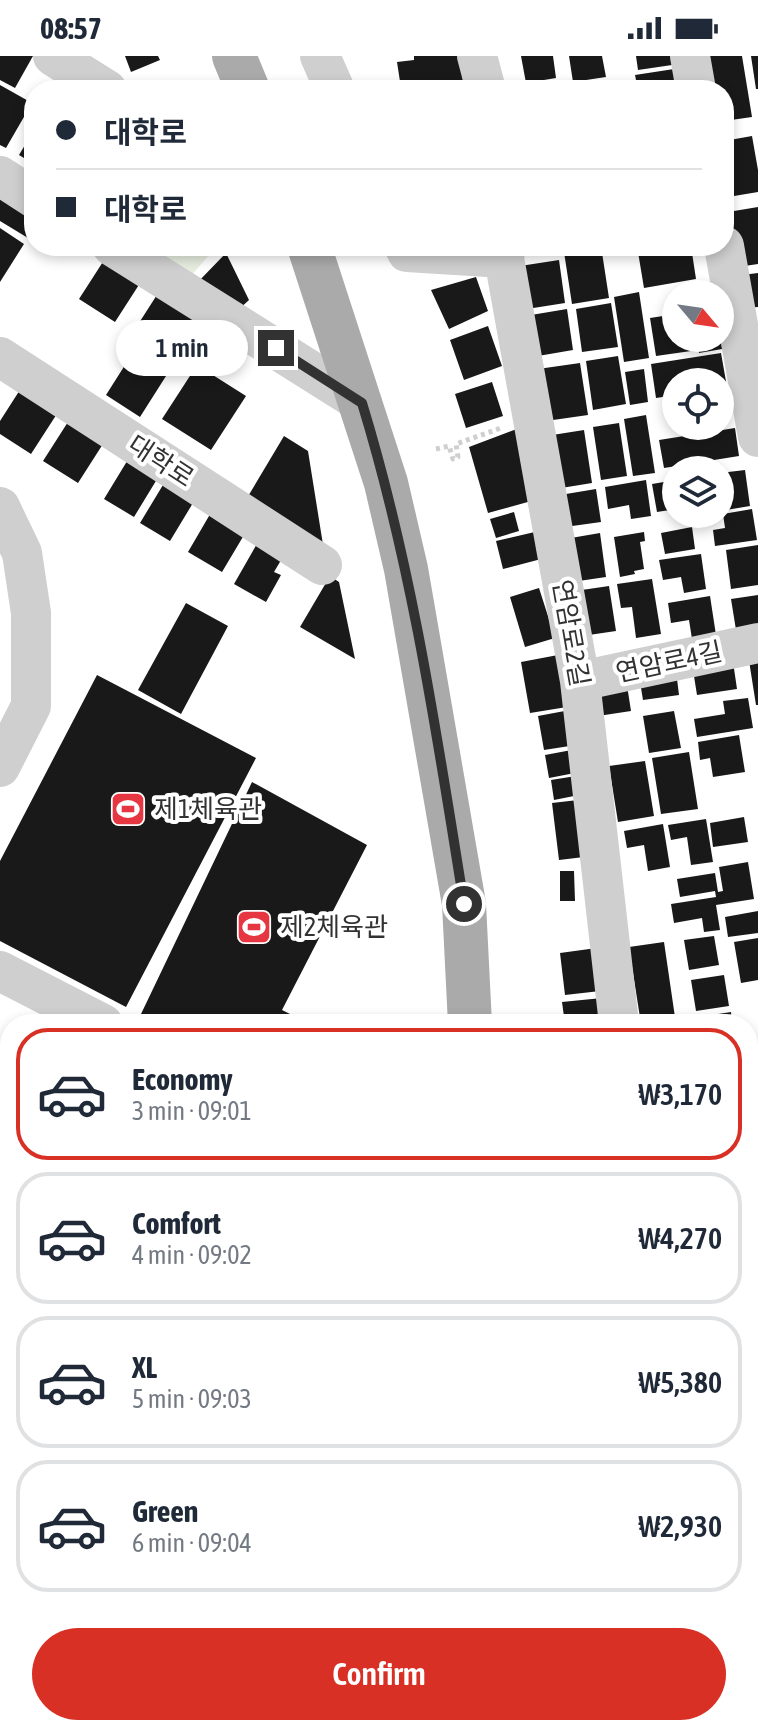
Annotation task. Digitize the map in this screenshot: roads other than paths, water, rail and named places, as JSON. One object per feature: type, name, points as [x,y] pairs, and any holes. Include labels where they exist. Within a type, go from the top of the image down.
[{"type":"main road","points":[[234,56],[244,80]]},
{"type":"main road","points":[[312,256],[386,483],[406,569],[464,904],[470,1014]]},
{"type":"street","points":[[53,56],[91,80]]},
{"type":"street","points":[[320,56],[331,80]]},
{"type":"street","points":[[477,56],[483,80]]},
{"type":"street","points":[[690,56],[694,80]]},
{"type":"street","points":[[0,176],[24,192]]},
{"type":"street","points":[[128,256],[362,403]]},
{"type":"street","name":"연암로2길","points":[[506,256],[580,681],[618,1014]]},
{"type":"street","points":[[726,256],[756,415]]},
{"type":"street","name":"대학로","points":[[0,357],[322,565]]},
{"type":"street","points":[[0,507],[22,553],[31,613],[31,706],[0,767]]},
{"type":"street","name":"연암로4길","points":[[580,681],[758,643]]},
{"type":"street","points":[[1,975],[82,1014]]},
{"type":"place","name":"제1체육관","points":[[128,809]]},
{"type":"place","name":"제2체육관","points":[[254,927]]}]
